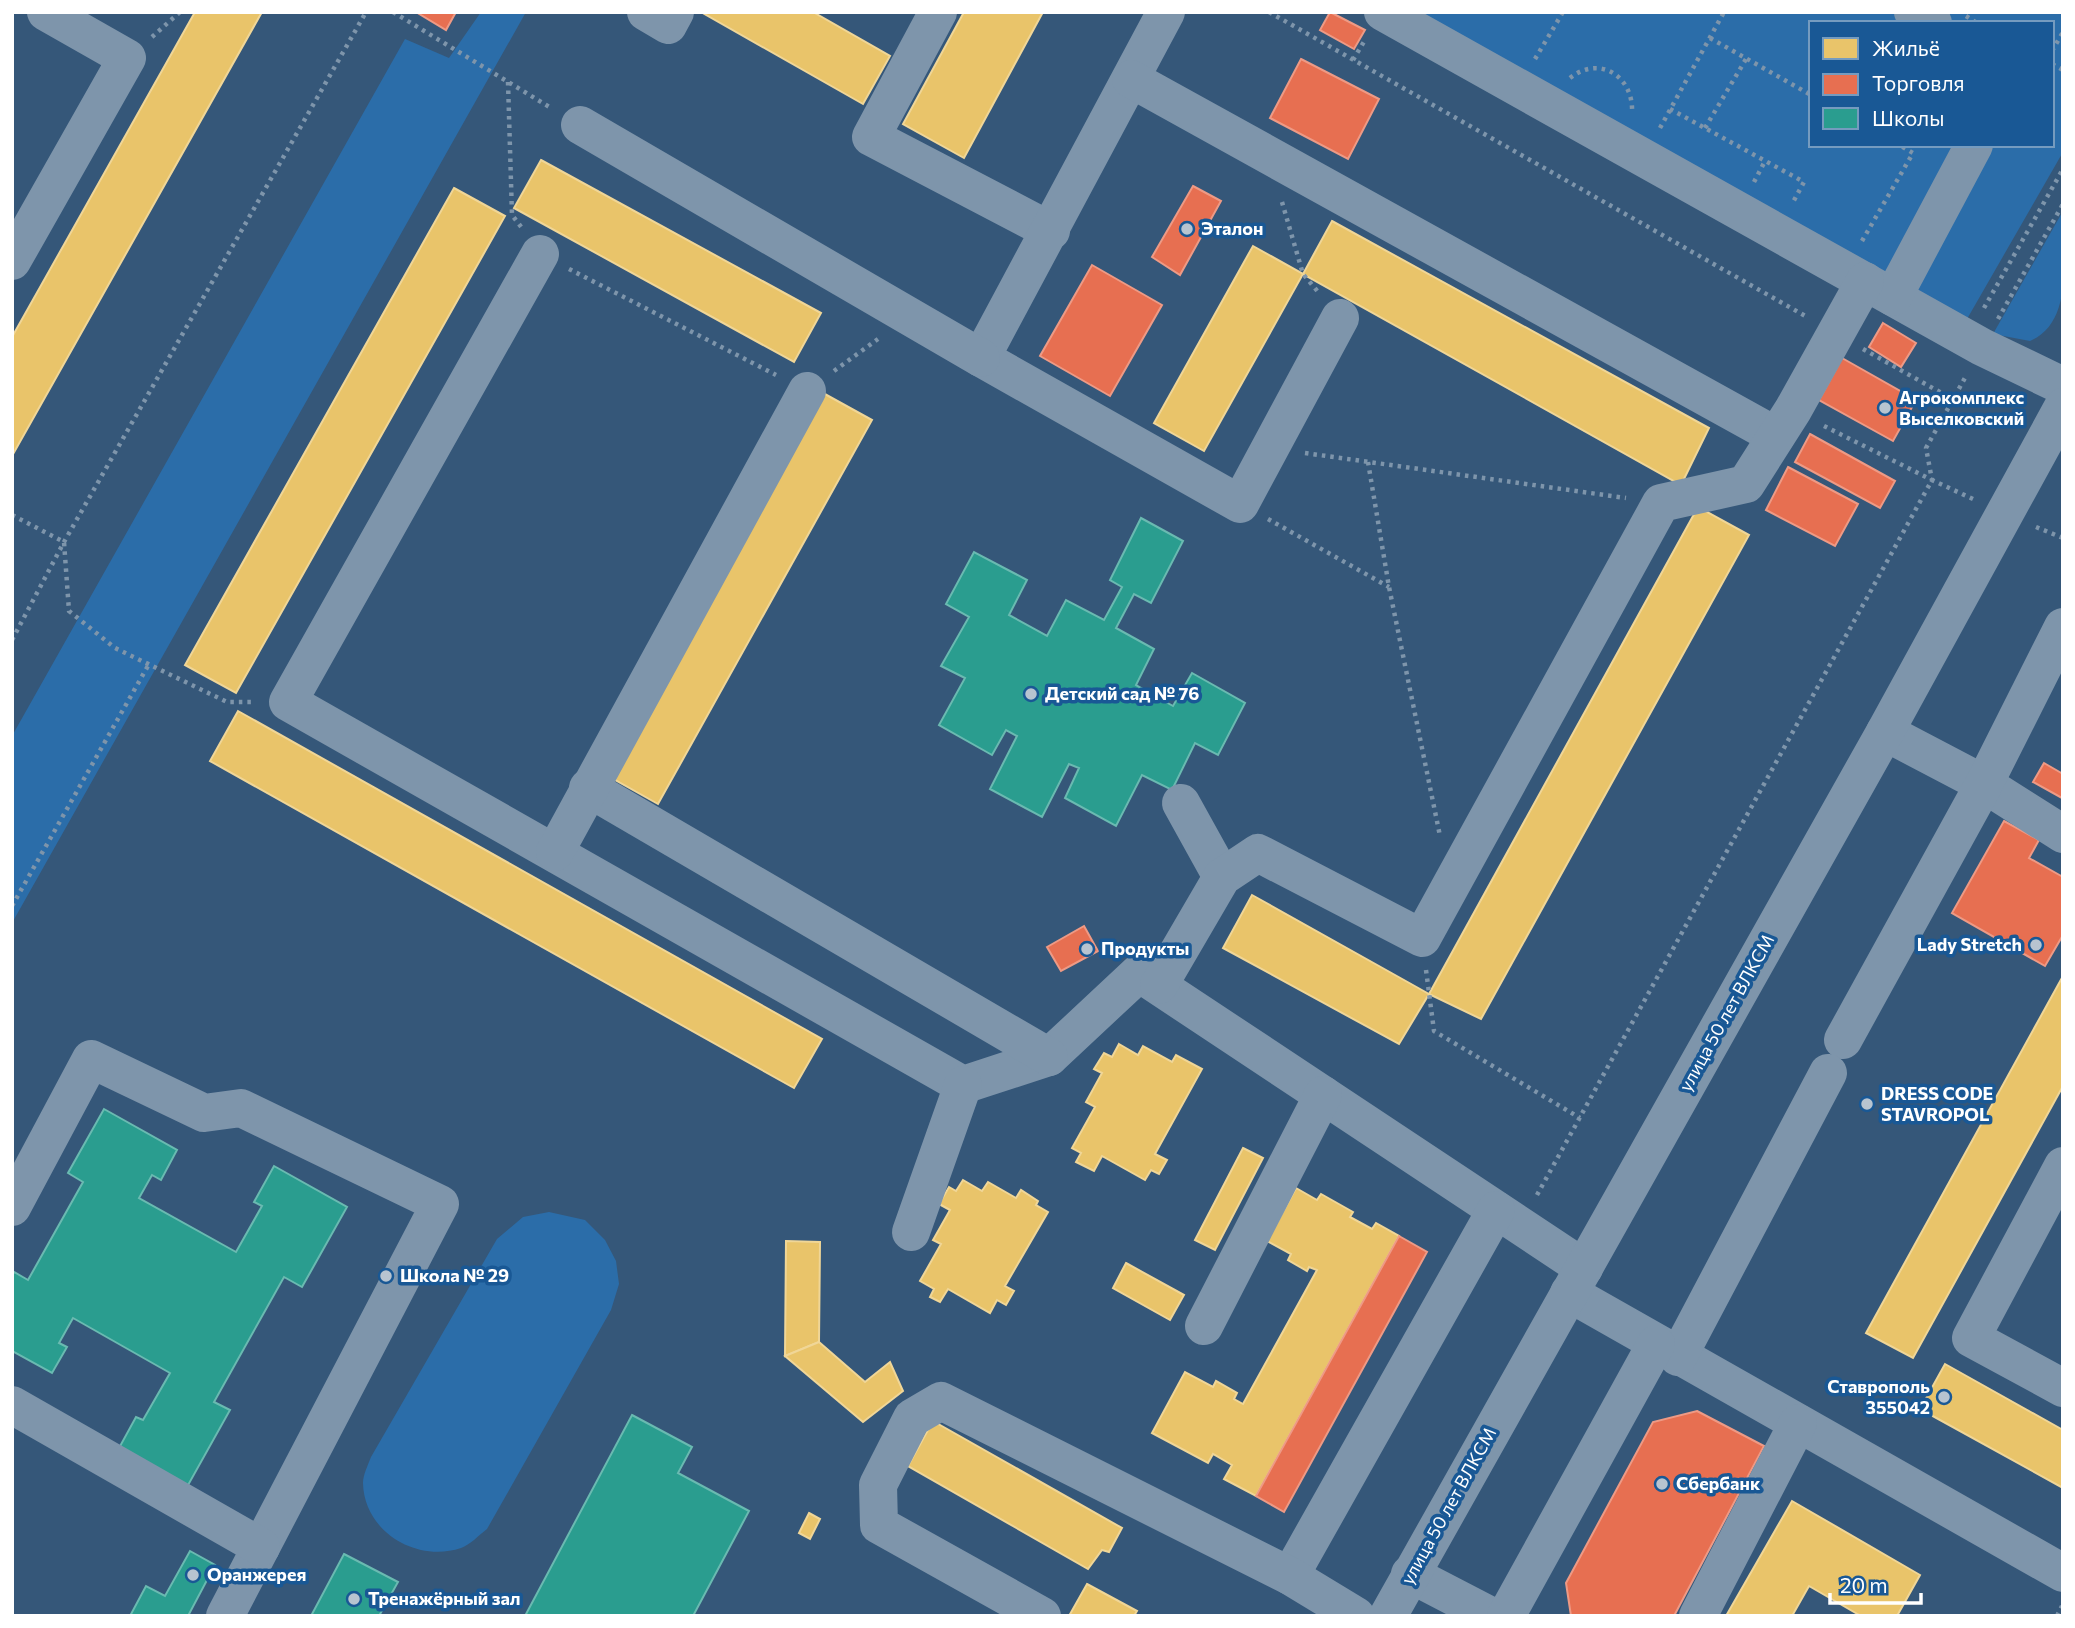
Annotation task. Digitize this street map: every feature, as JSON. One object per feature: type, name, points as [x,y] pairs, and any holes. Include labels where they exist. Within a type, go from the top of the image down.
[{"type":"street","points":[[12,261],[127,58],[46,12]]},
{"type":"street","points":[[646,12],[668,25],[675,12]]},
{"type":"street","points":[[938,12],[871,137],[1051,231]]},
{"type":"street","points":[[981,358],[1166,12]]},
{"type":"street","points":[[1382,12],[1872,275],[1974,343],[2063,386]]},
{"type":"street","points":[[1913,12],[1929,21]]},
{"type":"street","points":[[1130,79],[1268,155],[1785,423]]},
{"type":"street","points":[[580,125],[981,358],[1240,504],[1340,318]]},
{"type":"street","points":[[1158,985],[1222,877],[1258,853],[1422,938],[1661,503],[1746,484],[1872,275],[1972,147]]},
{"type":"street","points":[[540,254],[288,702],[963,1085],[1049,1057],[1139,973],[1508,1218],[1576,1281],[1667,1351],[2063,1573]]},
{"type":"street","points":[[555,852],[807,391]]},
{"type":"street","name":"улица 50 лет ВЛКСМ","points":[[1388,1616],[1885,732],[2063,407]]},
{"type":"street","points":[[1506,1616],[1667,1351],[1835,1057],[1984,784],[2063,627]]},
{"type":"street","points":[[1885,732],[1984,784],[2063,834]]},
{"type":"street","points":[[589,788],[1049,1057]]},
{"type":"street","points":[[1181,803],[1222,877]]},
{"type":"street","points":[[12,1207],[91,1059],[204,1113],[241,1108],[440,1204],[225,1616]]},
{"type":"street","points":[[911,1232],[963,1085]]},
{"type":"street","points":[[1204,1326],[1323,1095]]},
{"type":"street","points":[[2063,1166],[1971,1338],[2063,1388]]},
{"type":"street","points":[[1290,1576],[1508,1218]]},
{"type":"street","points":[[1042,1616],[879,1525],[878,1485],[912,1418],[941,1401],[1290,1576],[1356,1616]]},
{"type":"street","points":[[12,1405],[261,1547]]},
{"type":"street","points":[[1698,1616],[1798,1423]]},
{"type":"street","points":[[1410,1574],[1491,1616]]},
{"type":"path","points":[[12,640],[64,542],[366,12]]},
{"type":"path","points":[[393,12],[580,125]]},
{"type":"path","points":[[1269,12],[1954,400]]},
{"type":"path","points":[[1532,65],[1563,12]]},
{"type":"path","points":[[1656,134],[1724,12]]},
{"type":"path","points":[[2054,48],[2063,32]]},
{"type":"path","points":[[1710,38],[1809,94]]},
{"type":"path","points":[[1705,128],[1746,59]]},
{"type":"path","points":[[1565,84],[1582,69],[1594,66],[1609,69],[1629,88],[1632,112],[1629,119]]},
{"type":"path","points":[[508,82],[512,215],[540,254],[807,391],[909,316]]},
{"type":"path","points":[[1670,109],[1804,182],[1790,208]]},
{"type":"path","points":[[1872,275],[1913,153],[1902,147]]},
{"type":"path","points":[[1268,155],[1303,274],[1340,318]]},
{"type":"path","points":[[1751,187],[1766,161]]},
{"type":"path","points":[[1508,1218],[1580,1118],[1932,480],[1926,448],[1954,400],[1974,343],[2063,169]]},
{"type":"path","points":[[1974,343],[2063,204]]},
{"type":"path","points":[[1785,423],[1932,480],[2063,538]]},
{"type":"path","points":[[1270,448],[1661,503]]},
{"type":"path","points":[[1368,462],[1390,587],[1450,886]]},
{"type":"path","points":[[1240,504],[1390,587]]},
{"type":"path","points":[[12,515],[64,542]]},
{"type":"path","points":[[64,542],[69,611],[115,648],[228,702],[288,702]]},
{"type":"path","points":[[12,906],[149,664]]},
{"type":"path","points":[[1422,938],[1434,1031],[1580,1118]]},
{"type":"path","points":[[2057,1616],[2063,1606]]},
{"type":"shaded area","points":[[481,12],[526,12],[12,923],[12,736],[405,39],[449,58]]},
{"type":"shaded area","points":[[1409,12],[2063,12],[2063,152],[1963,326]]},
{"type":"shaded area","points":[[2063,211],[2063,284],[2054,318],[2044,332],[2030,341],[1993,334]]},
{"type":"shaded area","points":[[549,1212],[585,1220],[605,1240],[616,1261],[619,1284],[611,1310],[487,1529],[461,1548],[444,1552],[411,1547],[396,1540],[373,1516],[363,1483],[371,1457],[497,1239],[523,1217]]},
{"type":"building: Жильё","points":[[195,12],[262,12],[12,456],[12,337]]},
{"type":"building: Жильё","points":[[701,12],[813,12],[890,56],[863,104]]},
{"type":"building: Жильё","points":[[964,12],[1043,12],[964,158],[903,124]]},
{"type":"building: Жильё","points":[[541,160],[821,313],[794,362],[514,208]]},
{"type":"building: Жильё","points":[[454,188],[505,216],[236,693],[185,665]]},
{"type":"building: Жильё","points":[[1332,221],[1709,428],[1681,485],[1303,274]]},
{"type":"building: Жильё","points":[[1253,246],[1303,274],[1204,451],[1154,423]]},
{"type":"building: Жильё","points":[[823,393],[872,420],[658,804],[610,777]]},
{"type":"building: Жильё","points":[[1698,507],[1749,535],[1481,1019],[1429,994]]},
{"type":"building: Жильё","points":[[238,711],[822,1039],[794,1088],[210,761]]},
{"type":"building: Жильё","points":[[1252,895],[1429,994],[1399,1044],[1223,948]]},
{"type":"building: Жильё","points":[[2063,976],[2063,1086],[1913,1358],[1866,1333]]},
{"type":"building: Жильё","points":[[1119,1044],[1138,1055],[1143,1046],[1172,1062],[1176,1055],[1202,1069],[1155,1154],[1167,1160],[1159,1174],[1151,1170],[1145,1180],[1102,1156],[1094,1171],[1076,1162],[1081,1153],[1072,1148],[1095,1107],[1086,1102],[1102,1073],[1094,1069],[1104,1053],[1112,1057]]},
{"type":"building: Жильё","points":[[1243,1148],[1263,1158],[1215,1250],[1195,1240]]},
{"type":"building: Жильё","points":[[963,1180],[982,1191],[988,1182],[1016,1198],[1021,1190],[1038,1201],[1036,1205],[1048,1212],[1005,1286],[1014,1291],[1006,1305],[997,1300],[990,1313],[948,1289],[940,1302],[930,1297],[934,1289],[920,1281],[941,1244],[933,1240],[950,1210],[939,1204],[949,1187],[956,1191]]},
{"type":"building: Жильё","points":[[1296,1188],[1317,1200],[1321,1194],[1353,1212],[1350,1217],[1372,1229],[1376,1223],[1399,1236],[1256,1496],[1224,1479],[1232,1465],[1213,1454],[1208,1463],[1152,1433],[1185,1372],[1213,1387],[1216,1381],[1237,1393],[1234,1399],[1243,1404],[1317,1270],[1309,1267],[1307,1271],[1288,1260],[1291,1254],[1267,1241]]},
{"type":"building: Жильё","points":[[786,1241],[820,1242],[819,1342],[785,1356]]},
{"type":"building: Жильё","points":[[1126,1263],[1184,1295],[1170,1320],[1113,1288]]},
{"type":"building: Жильё","points":[[819,1342],[865,1382],[890,1362],[903,1391],[863,1422],[785,1356]]},
{"type":"building: Жильё","points":[[1945,1364],[2063,1430],[2063,1488],[1920,1409]]},
{"type":"building: Жильё","points":[[933,1421],[1122,1528],[1109,1552],[1102,1550],[1088,1569],[908,1466]]},
{"type":"building: Жильё","points":[[1792,1501],[1920,1575],[1897,1616],[1861,1616],[1809,1586],[1792,1616],[1726,1616]]},
{"type":"building: Жильё","points":[[809,1513],[820,1519],[810,1539],[799,1533]]},
{"type":"building: Жильё","points":[[1087,1584],[1137,1611],[1134,1616],[1069,1616]]},
{"type":"building: Торговля","points":[[416,12],[456,12],[446,30]]},
{"type":"building: Торговля","points":[[1330,12],[1365,30],[1354,49],[1320,30]]},
{"type":"building: Торговля","points":[[1301,59],[1379,99],[1348,159],[1270,118]]},
{"type":"building: Торговля","name":"Эталон","points":[[1193,186],[1221,201],[1180,275],[1152,257]]},
{"type":"building: Торговля","points":[[1092,265],[1162,305],[1110,396],[1040,356]]},
{"type":"building: Торговля","points":[[1883,323],[1916,343],[1901,367],[1869,347]]},
{"type":"building: Торговля","points":[[1842,358],[1916,400],[1893,441],[1819,400]]},
{"type":"building: Торговля","points":[[1810,434],[1895,481],[1880,508],[1795,462]]},
{"type":"building: Торговля","points":[[1788,467],[1858,504],[1835,546],[1766,510]]},
{"type":"building: Торговля","points":[[2044,763],[2063,774],[2062,798],[2033,782]]},
{"type":"building: Торговля","points":[[2004,821],[2039,840],[2029,858],[2063,877],[2063,935],[2045,966],[1952,913]]},
{"type":"building: Торговля","points":[[1084,926],[1098,951],[1061,971],[1047,947]]},
{"type":"building: Торговля","points":[[1399,1236],[1427,1252],[1284,1512],[1256,1496]]},
{"type":"building: Торговля","points":[[1697,1411],[1764,1446],[1674,1616],[1571,1616],[1566,1583],[1653,1422]]},
{"type":"building: Школы","points":[[1141,518],[1183,541],[1151,603],[1134,594],[1116,628],[1154,649],[1136,685],[1173,706],[1192,673],[1245,703],[1218,755],[1195,743],[1172,790],[1142,775],[1116,826],[1065,798],[1079,768],[1069,764],[1042,817],[990,789],[1017,736],[1006,730],[992,755],[939,725],[965,678],[941,666],[969,617],[946,604],[974,552],[1027,580],[1009,615],[1047,636],[1066,600],[1104,620],[1122,587],[1110,580]]},
{"type":"building: Школы","points":[[104,1109],[177,1150],[161,1180],[152,1175],[139,1198],[236,1252],[262,1206],[254,1202],[274,1166],[347,1207],[302,1287],[284,1277],[214,1402],[230,1410],[187,1487],[119,1448],[136,1417],[143,1420],[170,1373],[73,1318],[59,1343],[67,1347],[52,1373],[12,1351],[12,1276],[14,1272],[28,1280],[83,1182],[68,1173]]},
{"type":"building: Школы","points":[[632,1415],[692,1447],[678,1473],[749,1511],[693,1616],[525,1616]]},
{"type":"building: Школы","name":"Оранжерея","points":[[190,1551],[215,1565],[188,1616],[130,1616],[146,1586],[165,1596]]},
{"type":"building: Школы","name":"Тренажёрный зал","points":[[344,1554],[398,1582],[379,1616],[311,1616]]},
{"type":"place","name":"Эталон","points":[[1187,229]]},
{"type":"place","name":"Агрокомплекс Выселковский","points":[[1885,408]]},
{"type":"place","name":"Детский сад № 76","points":[[1031,694]]},
{"type":"place","name":"Lady Stretch","points":[[2036,945]]},
{"type":"place","name":"Продукты","points":[[1087,949]]},
{"type":"place","name":"DRESS CODE STAVROPOL","points":[[1867,1104]]},
{"type":"place","name":"Школа № 29","points":[[386,1276]]},
{"type":"place","name":"Ставрополь 355042","points":[[1944,1397]]},
{"type":"place","name":"Сбербанк","points":[[1662,1484]]},
{"type":"place","name":"Оранжерея","points":[[193,1575]]},
{"type":"place","name":"Тренажёрный зал","points":[[354,1599]]}]
